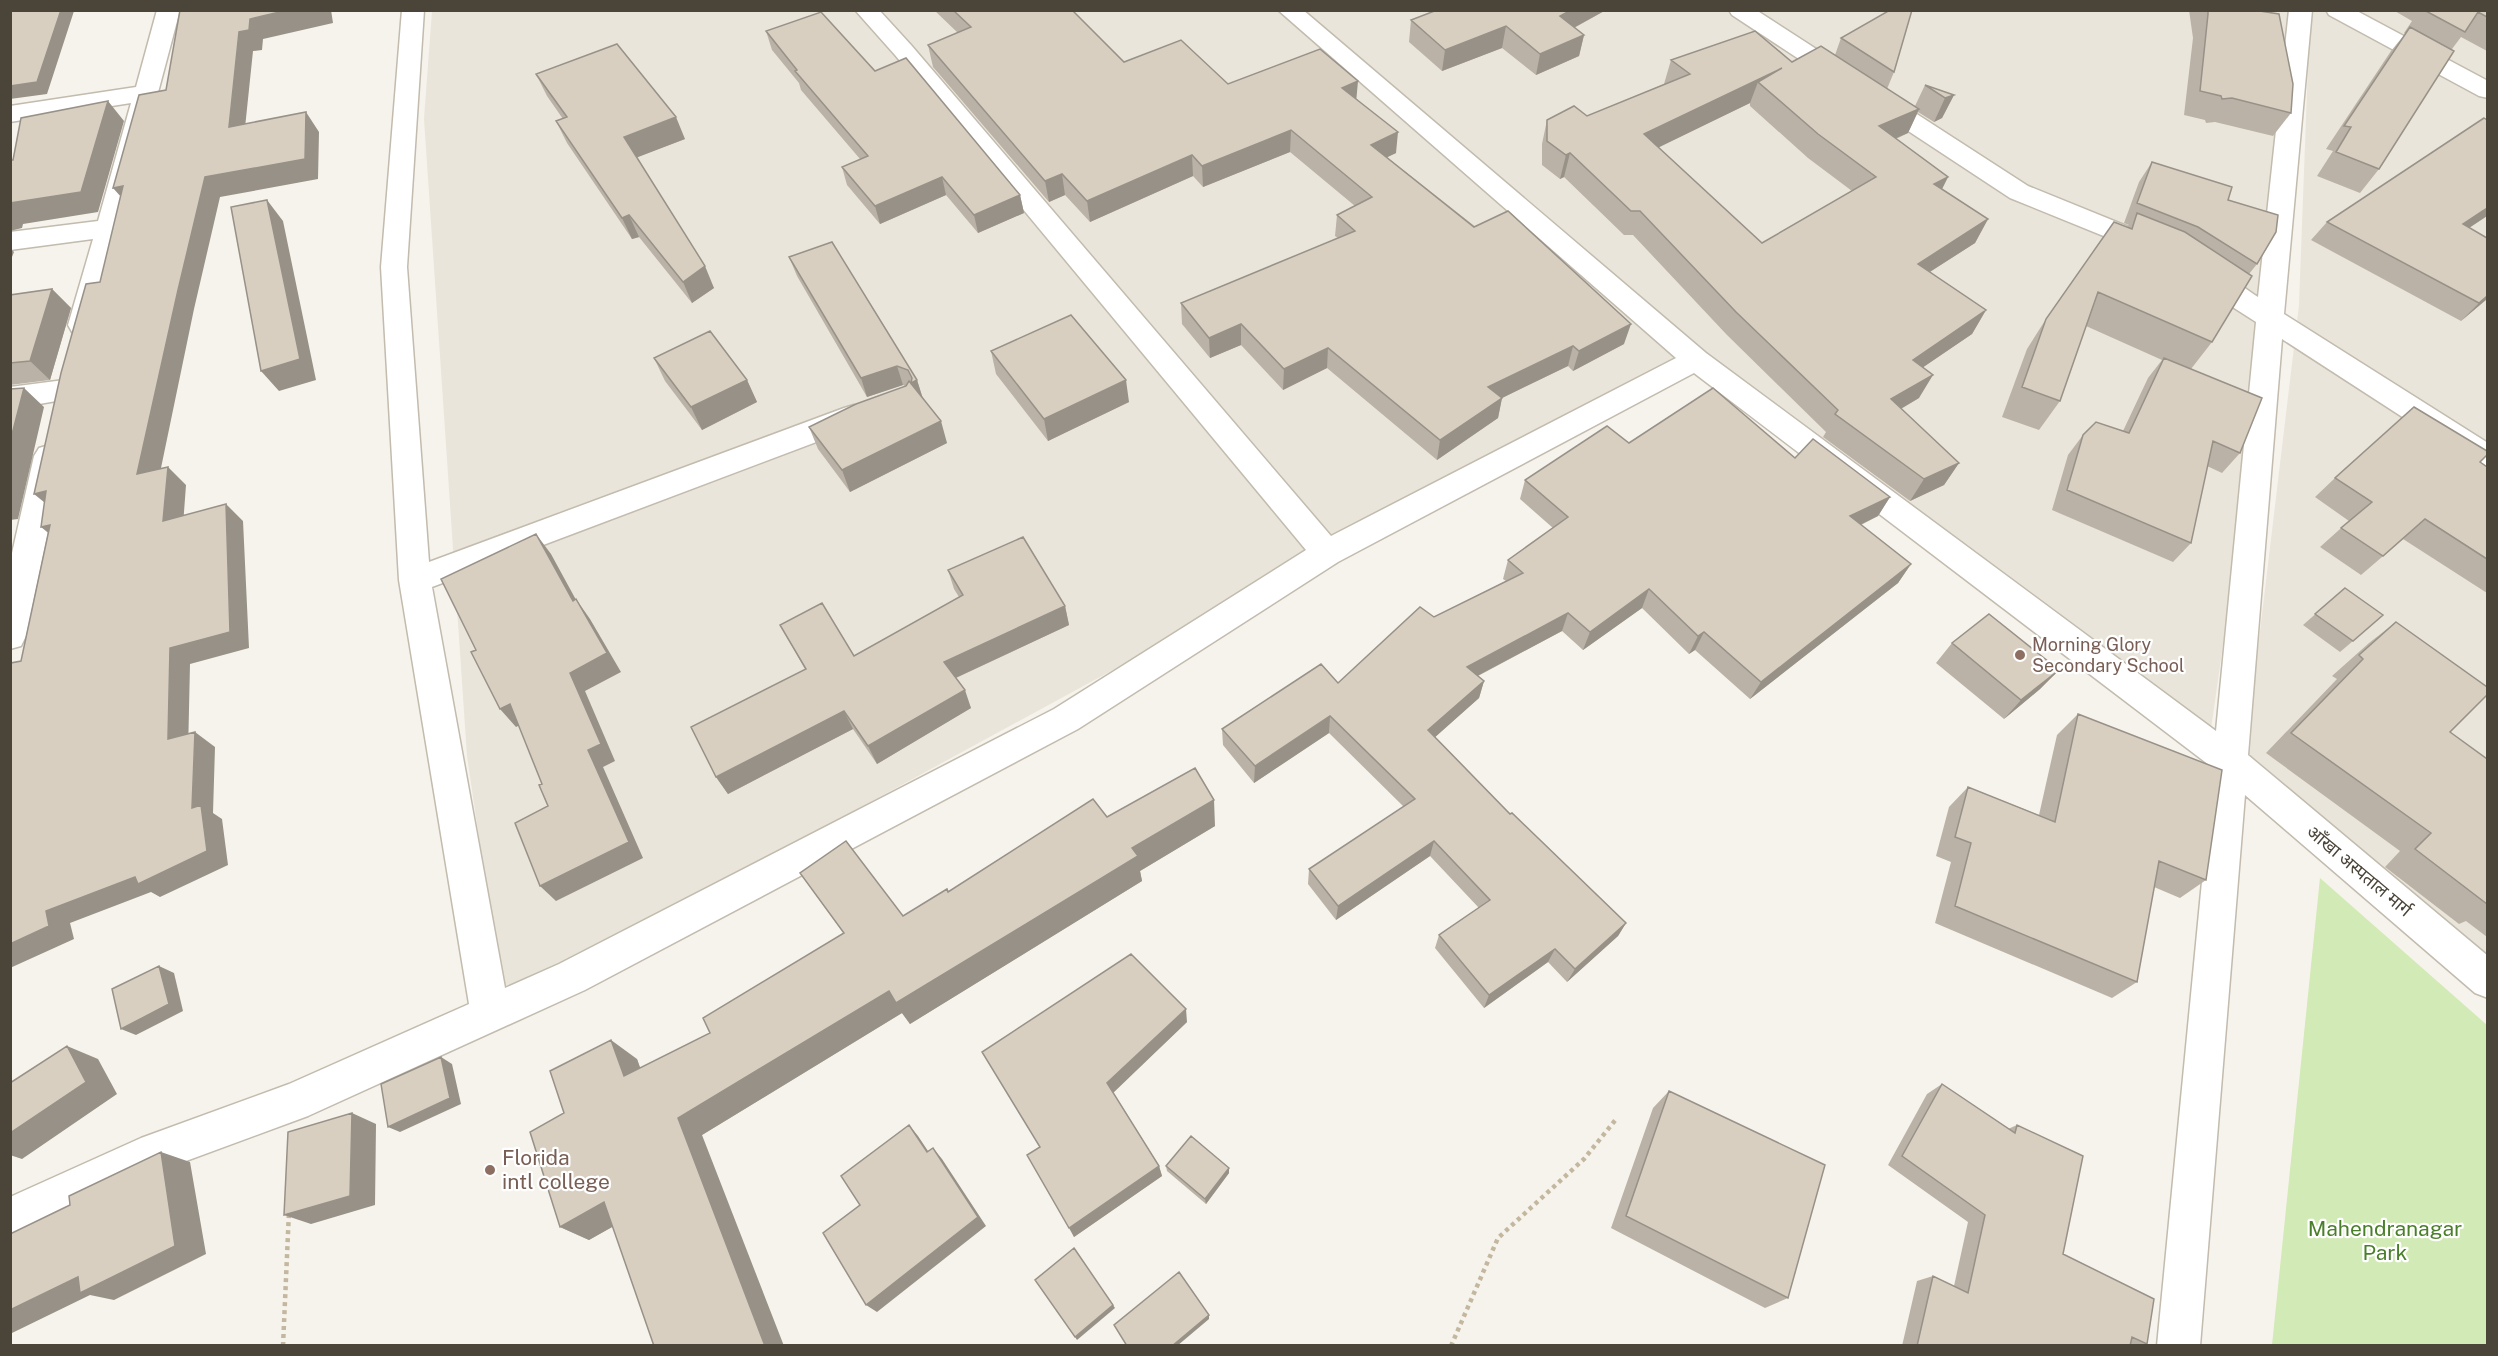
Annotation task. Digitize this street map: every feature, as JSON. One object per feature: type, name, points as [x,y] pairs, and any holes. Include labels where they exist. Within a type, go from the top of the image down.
[{"type":"street","points":[[10,636],[65,389],[169,10]]},
{"type":"street","points":[[413,10],[394,267],[415,580],[490,1013]]},
{"type":"street","points":[[866,10],[903,50],[1328,553]]},
{"type":"street","name":"आँखा अस्पताल मार्ग","points":[[1289,10],[1696,360],[2231,762],[2487,980]]},
{"type":"street","points":[[1740,10],[2019,192],[2177,258],[2487,458]]},
{"type":"street","points":[[2178,1346],[2270,317],[2301,10]]},
{"type":"street","points":[[2337,10],[2487,91]]},
{"type":"street","points":[[10,114],[147,93]]},
{"type":"street","points":[[10,242],[110,228]]},
{"type":"street","points":[[10,1218],[141,1158],[294,1102],[572,977],[1066,718],[1328,553],[1696,360]]},
{"type":"street","points":[[10,398],[65,389]]},
{"type":"street","points":[[415,580],[880,406]]},
{"type":"path","points":[[1451,1346],[1498,1238],[1584,1159],[1617,1118]]},
{"type":"path","points":[[283,1346],[289,1206]]},
{"type":"shaded area","points":[[432,11],[2291,11],[2270,317],[2211,729],[1695,353],[503,1002],[467,756],[424,119]]},
{"type":"shaded area","points":[[2310,11],[2487,11],[2487,970],[2244,765],[2299,305]]},
{"type":"green space","name":"Mahendranagar Park","points":[[2320,878],[2487,1025],[2487,1345],[2272,1345]]},
{"type":"building","points":[[10,10],[61,10],[37,82],[10,86]]},
{"type":"building","points":[[180,10],[288,10],[250,19],[249,30],[239,32],[229,127],[306,112],[305,159],[205,177],[137,474],[168,467],[163,521],[226,504],[230,632],[170,648],[168,739],[195,732],[192,808],[201,805],[207,851],[138,884],[135,877],[46,911],[49,926],[10,944],[10,672],[11,663],[21,661],[50,525],[41,527],[46,491],[34,494],[61,373],[86,284],[100,282],[123,186],[113,188],[139,95],[166,90]]},
{"type":"building","points":[[953,10],[1072,10],[1124,62],[1181,40],[1228,84],[1320,49],[1358,81],[1342,88],[1398,132],[1371,145],[1474,227],[1508,211],[1631,324],[1579,351],[1573,346],[1488,387],[1502,398],[1440,440],[1328,348],[1284,369],[1241,324],[1209,338],[1181,303],[1355,231],[1337,215],[1372,197],[1291,130],[1202,166],[1192,155],[1087,201],[1062,174],[1045,181],[928,45],[971,27]]},
{"type":"building","points":[[1437,10],[1571,10],[1560,16],[1584,35],[1540,54],[1506,26],[1445,50],[1411,20]]},
{"type":"building","points":[[1890,10],[1912,10],[1894,72],[1841,38]]},
{"type":"building","points":[[2208,10],[2253,10],[2279,14],[2293,84],[2291,113],[2232,98],[2222,99],[2221,96],[2200,91]]},
{"type":"building","points":[[2424,10],[2487,10],[2487,17],[2478,12],[2465,32]]},
{"type":"building","points":[[821,12],[875,71],[906,58],[1020,195],[974,215],[942,177],[875,206],[842,167],[868,156],[795,71],[797,70],[766,31]]},
{"type":"building","points":[[2410,27],[2454,51],[2379,169],[2336,152],[2351,127],[2344,126]]},
{"type":"building","points":[[1755,31],[1792,62],[1821,46],[1919,109],[1879,126],[1948,177],[1934,184],[1988,219],[1918,264],[1986,310],[1913,360],[1933,375],[1891,399],[1959,463],[1924,479],[1835,414],[1838,410],[1736,312],[1640,211],[1631,211],[1570,153],[1566,155],[1547,141],[1547,120],[1574,106],[1587,116],[1690,74],[1671,60]],"holes":[[[1782,68],[1758,82],[1818,134],[1876,177],[1762,243],[1644,134]]]},
{"type":"building","points":[[617,44],[676,117],[624,137],[705,266],[683,282],[629,215],[622,218],[556,121],[567,117],[536,74]]},
{"type":"building","points":[[1925,85],[1954,95],[1945,98]]},
{"type":"building","points":[[108,101],[81,192],[10,203],[10,160],[13,160],[21,118]]},
{"type":"building","points":[[2484,118],[2487,120],[2487,208],[2463,224],[2487,238],[2487,296],[2479,303],[2327,222]]},
{"type":"building","points":[[2152,162],[2232,187],[2228,200],[2278,215],[2276,232],[2257,264],[2198,227],[2137,203]]},
{"type":"building","points":[[267,200],[300,359],[261,371],[231,207]]},
{"type":"building","points":[[2137,213],[2185,232],[2252,276],[2212,342],[2098,292],[2060,401],[2022,387],[2046,319],[2114,222],[2132,229]]},
{"type":"building","points":[[832,242],[917,380],[911,383],[912,378],[908,370],[897,366],[861,378],[789,257]]},
{"type":"building","points":[[52,289],[30,361],[10,363],[10,295]]},
{"type":"building","points":[[1071,315],[1126,380],[1044,419],[991,351]]},
{"type":"building","points":[[710,331],[747,380],[691,407],[654,358]]},
{"type":"building","points":[[2164,358],[2262,398],[2240,453],[2213,441],[2191,543],[2067,490],[2083,435],[2096,422],[2129,433]]},
{"type":"building","points":[[909,381],[941,421],[842,470],[809,427],[856,404],[906,386]]},
{"type":"building","points":[[24,388],[10,442],[10,389]]},
{"type":"building","points":[[1713,388],[1795,458],[1813,439],[1890,497],[1850,516],[1911,564],[1761,682],[1704,632],[1698,636],[1649,589],[1590,632],[1568,613],[1467,667],[1484,681],[1428,730],[1510,814],[1512,813],[1626,923],[1575,969],[1555,949],[1489,995],[1439,935],[1490,900],[1434,841],[1338,906],[1309,869],[1415,799],[1330,716],[1255,766],[1222,729],[1321,664],[1338,683],[1420,607],[1434,617],[1523,573],[1508,560],[1568,517],[1525,480],[1607,426],[1629,443]]},
{"type":"building","points":[[2414,407],[2487,451],[2487,455],[2480,462],[2487,467],[2487,559],[2425,519],[2383,556],[2341,528],[2372,502],[2335,478]]},
{"type":"building","points":[[536,534],[573,601],[576,599],[607,653],[570,673],[601,744],[588,750],[629,842],[540,886],[515,823],[548,806],[539,785],[542,784],[510,704],[500,709],[471,652],[476,650],[441,579]]},
{"type":"building","points":[[1023,537],[1065,606],[944,662],[965,690],[868,746],[844,711],[716,777],[691,727],[806,669],[780,625],[822,603],[854,656],[963,595],[948,570]]},
{"type":"building","points":[[2345,588],[2383,615],[2353,641],[2315,614]]},
{"type":"building","points":[[1989,614],[2059,670],[2021,700],[1952,643]]},
{"type":"building","points":[[2396,622],[2487,687],[2487,695],[2450,732],[2487,759],[2487,904],[2415,849],[2431,833],[2291,733],[2363,659],[2359,655]]},
{"type":"building","points":[[2078,714],[2222,770],[2206,880],[2159,861],[2137,982],[1955,906],[1971,843],[1955,837],[1968,787],[2055,822]]},
{"type":"building","points":[[1195,768],[1214,800],[1132,848],[1138,856],[896,1003],[889,991],[678,1118],[765,1346],[654,1346],[604,1202],[560,1227],[530,1132],[564,1113],[550,1071],[611,1040],[624,1076],[710,1033],[703,1018],[844,933],[800,873],[846,841],[903,916],[947,889],[948,892],[1093,799],[1107,817]]},
{"type":"building","points":[[1131,954],[1186,1009],[1107,1083],[1159,1166],[1069,1228],[1027,1155],[1040,1147],[982,1052]]},
{"type":"building","points":[[159,966],[169,1004],[121,1029],[112,989]]},
{"type":"building","points":[[67,1046],[86,1082],[10,1133],[10,1083]]},
{"type":"building","points":[[441,1057],[450,1098],[388,1127],[381,1084]]},
{"type":"building","points":[[1942,1084],[2015,1133],[2017,1125],[2083,1156],[2063,1254],[2154,1299],[2147,1344],[2132,1337],[2130,1346],[1917,1346],[1933,1276],[1968,1293],[1985,1215],[1902,1156]]},
{"type":"building","points":[[1669,1091],[1825,1165],[1788,1298],[1626,1216]]},
{"type":"building","points":[[352,1113],[350,1196],[284,1215],[288,1132]]},
{"type":"building","points":[[909,1125],[927,1152],[933,1148],[978,1217],[866,1305],[823,1233],[860,1205],[841,1176]]},
{"type":"building","points":[[1191,1136],[1229,1168],[1205,1199],[1166,1166]]},
{"type":"building","points":[[161,1152],[175,1246],[80,1293],[78,1277],[10,1310],[10,1234],[70,1205],[69,1196]]},
{"type":"building","points":[[1074,1248],[1113,1305],[1075,1337],[1035,1280]]},
{"type":"building","points":[[1179,1272],[1209,1315],[1172,1346],[1127,1346],[1114,1325]]},
{"type":"place","name":"Morning Glory Secondary School","points":[[2020,655]]},
{"type":"place","name":"Florida intl college","points":[[490,1170]]}]
